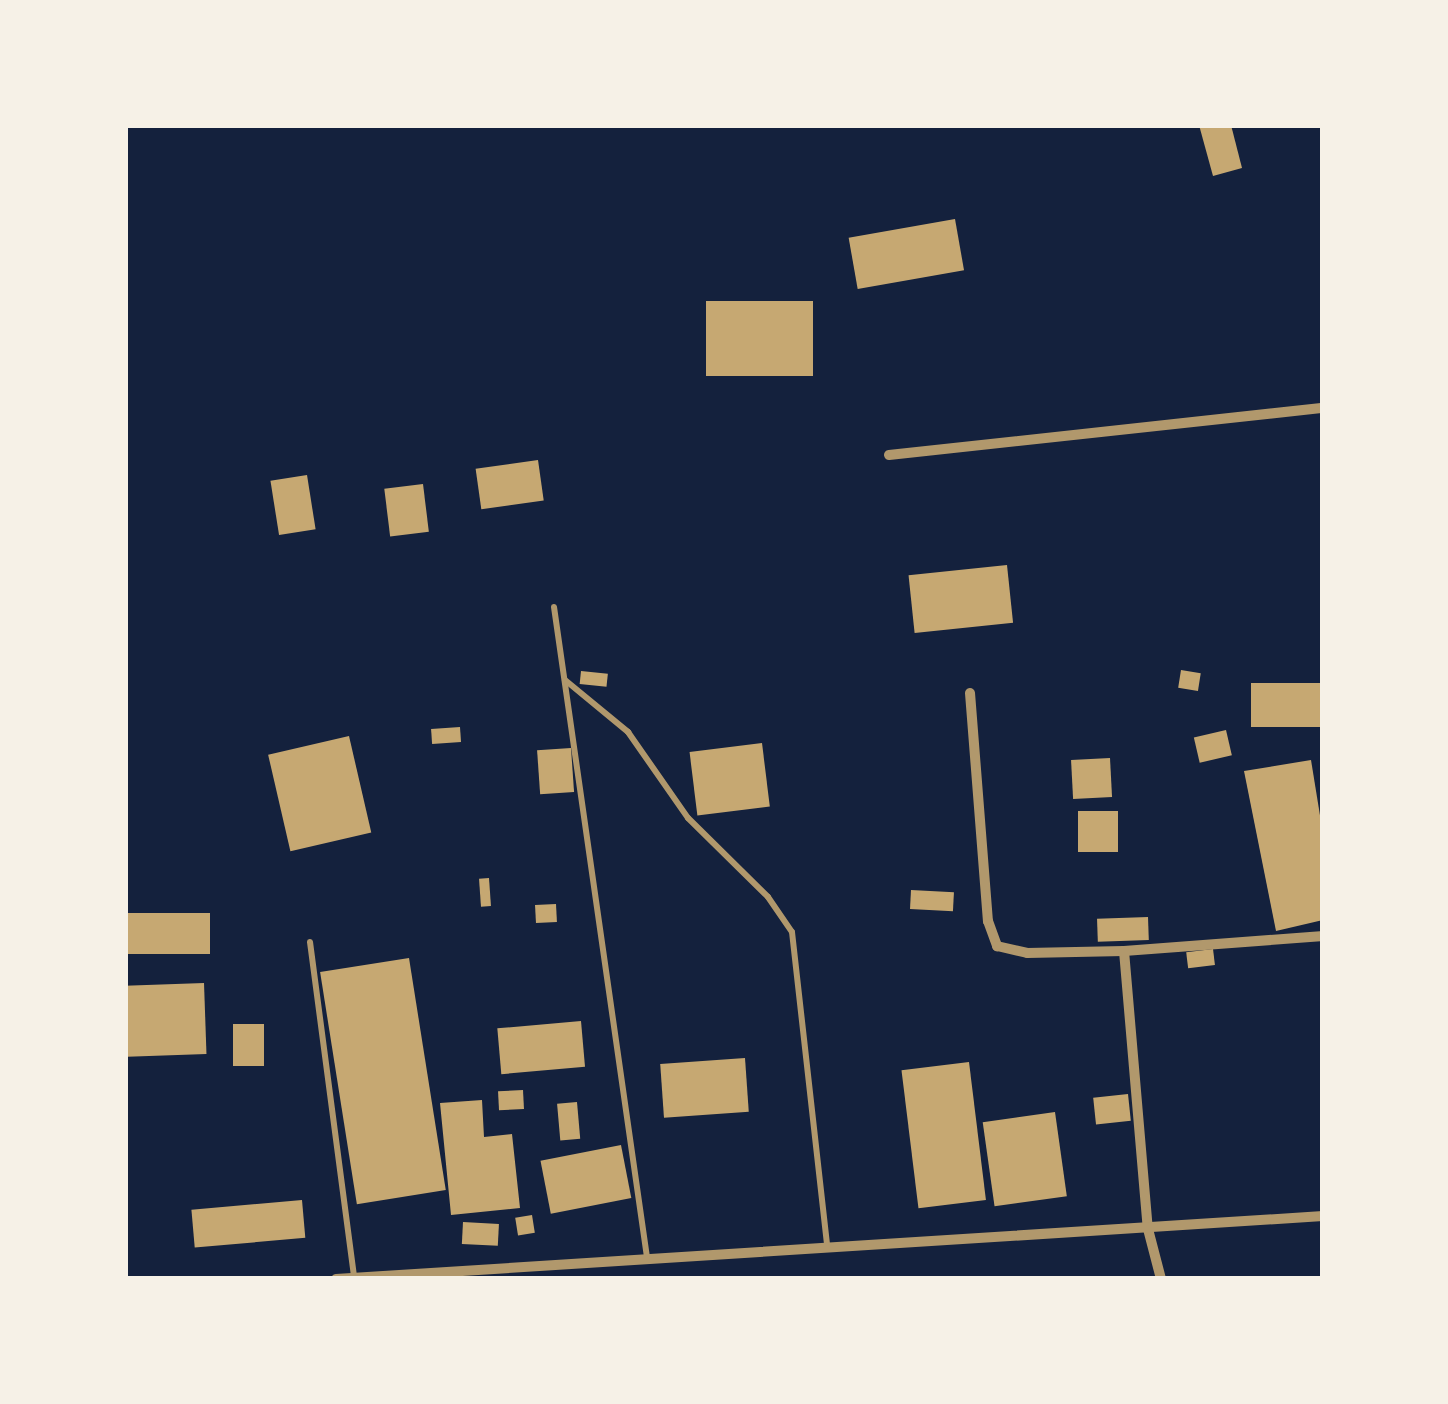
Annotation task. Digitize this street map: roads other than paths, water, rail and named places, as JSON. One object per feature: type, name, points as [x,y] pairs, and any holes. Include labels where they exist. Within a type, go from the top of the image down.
[{"type":"street","points":[[889,455],[1323,408]]},
{"type":"street","points":[[970,693],[988,921],[997,946],[1026,953],[1124,951],[1323,936]]},
{"type":"street","points":[[1124,951],[1148,1229],[1161,1279]]},
{"type":"street","points":[[336,1279],[463,1275],[827,1244],[1148,1229],[1323,1216]]},
{"type":"lane","points":[[554,607],[647,1257]]},
{"type":"lane","points":[[565,680],[628,732],[688,818],[768,897],[792,932],[827,1244]]},
{"type":"lane","points":[[310,942],[354,1278]]}]
